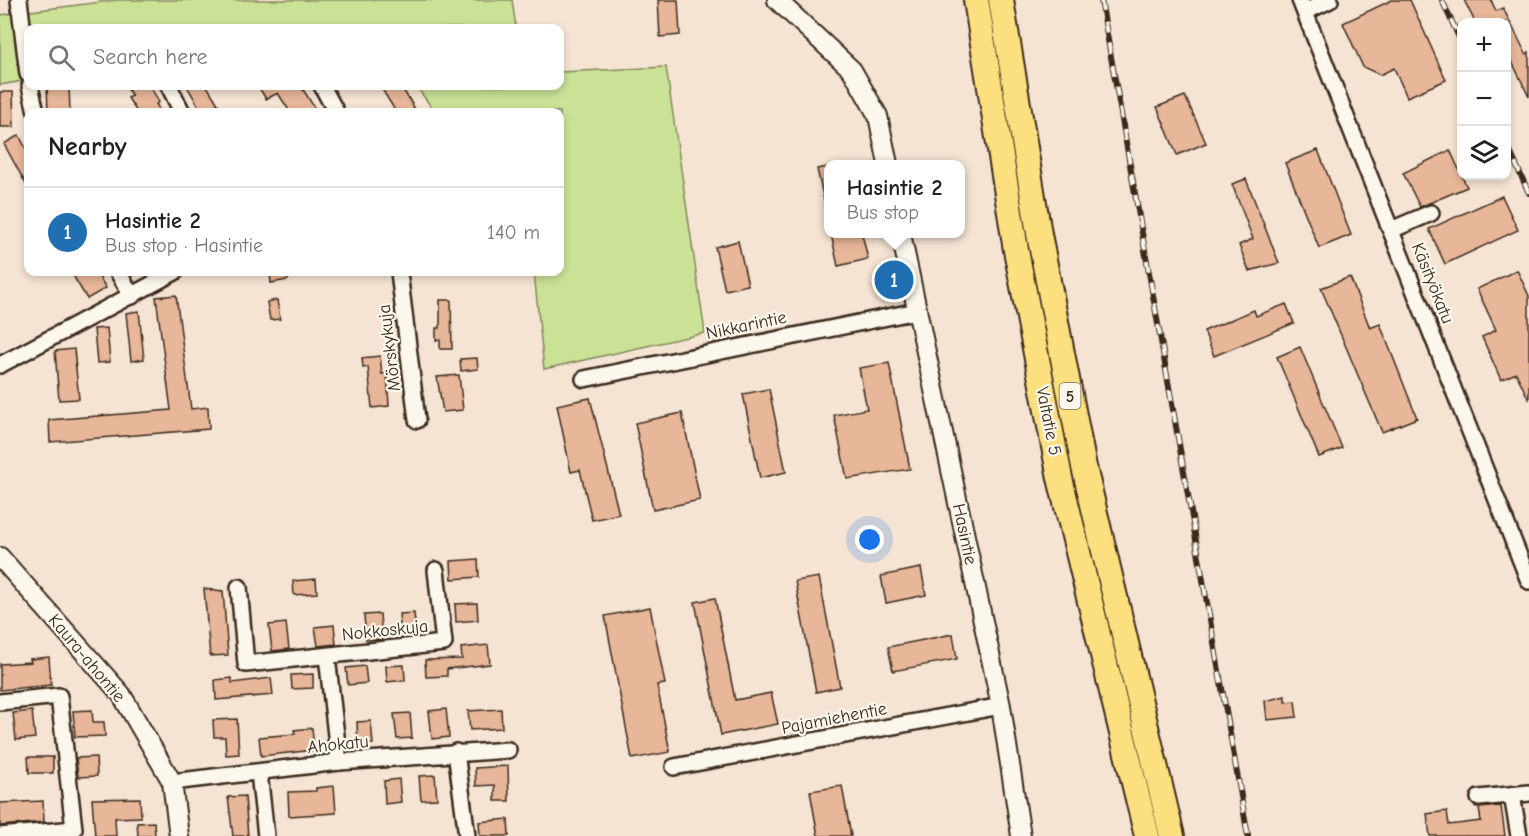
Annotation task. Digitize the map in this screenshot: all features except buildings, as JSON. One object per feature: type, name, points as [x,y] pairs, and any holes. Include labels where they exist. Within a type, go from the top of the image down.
[{"type":"highway","name":"Valtatie 5","points":[[976,0],[1004,182],[1060,478],[1147,836]]},
{"type":"highway","name":"Valtatie 5","points":[[1001,0],[1037,224],[1084,467],[1172,836]]},
{"type":"street","points":[[20,0],[24,37]]},
{"type":"street","points":[[777,0],[852,70],[878,116],[887,160]]},
{"type":"street","points":[[1302,6],[1330,0]]},
{"type":"street","name":"Käsityökatu","points":[[1302,6],[1529,581]]},
{"type":"street","points":[[31,90],[35,108]]},
{"type":"street","points":[[171,90],[180,108]]},
{"type":"street","points":[[324,90],[334,108]]},
{"type":"street","points":[[1391,230],[1431,213]]},
{"type":"street","name":"Hasintie","points":[[902,238],[1001,706],[1021,836]]},
{"type":"street","points":[[120,276],[132,296]]},
{"type":"street","points":[[0,365],[168,276]]},
{"type":"street","name":"Mörskykuja","points":[[399,276],[417,420]]},
{"type":"street","name":"Nikkarintie","points":[[584,379],[917,311]]},
{"type":"street","name":"Kaura-ahontie","points":[[0,557],[121,694],[172,782],[179,836]]},
{"type":"street","name":"Nokkoskuja","points":[[239,587],[246,664],[444,643],[436,570]]},
{"type":"street","name":"Nokkoskuja","points":[[327,656],[339,762]]},
{"type":"street","points":[[0,702],[59,696],[74,829],[0,836]]},
{"type":"street","name":"Pajamiehentie","points":[[674,767],[1001,706]]},
{"type":"street","name":"Ahokatu","points":[[172,782],[258,774],[339,762],[508,750]]},
{"type":"street","points":[[456,752],[467,836]]},
{"type":"street","points":[[258,774],[266,836]]},
{"type":"street","points":[[1479,798],[1529,794]]},
{"type":"street","points":[[1512,795],[1519,836]]},
{"type":"green space","points":[[117,0],[512,0],[515,24],[24,24],[24,81],[0,85],[0,15]]},
{"type":"green space","points":[[666,67],[705,333],[544,369],[534,276],[564,276],[564,108],[432,108],[419,90],[564,90],[564,72]]},
{"type":"railway","points":[[1101,0],[1248,836]]},
{"type":"railway","points":[[1442,0],[1457,33]]},
{"type":"railway","points":[[1511,154],[1529,193]]},
{"type":"place","name":"Hasintie 2","points":[[894,280]]}]
